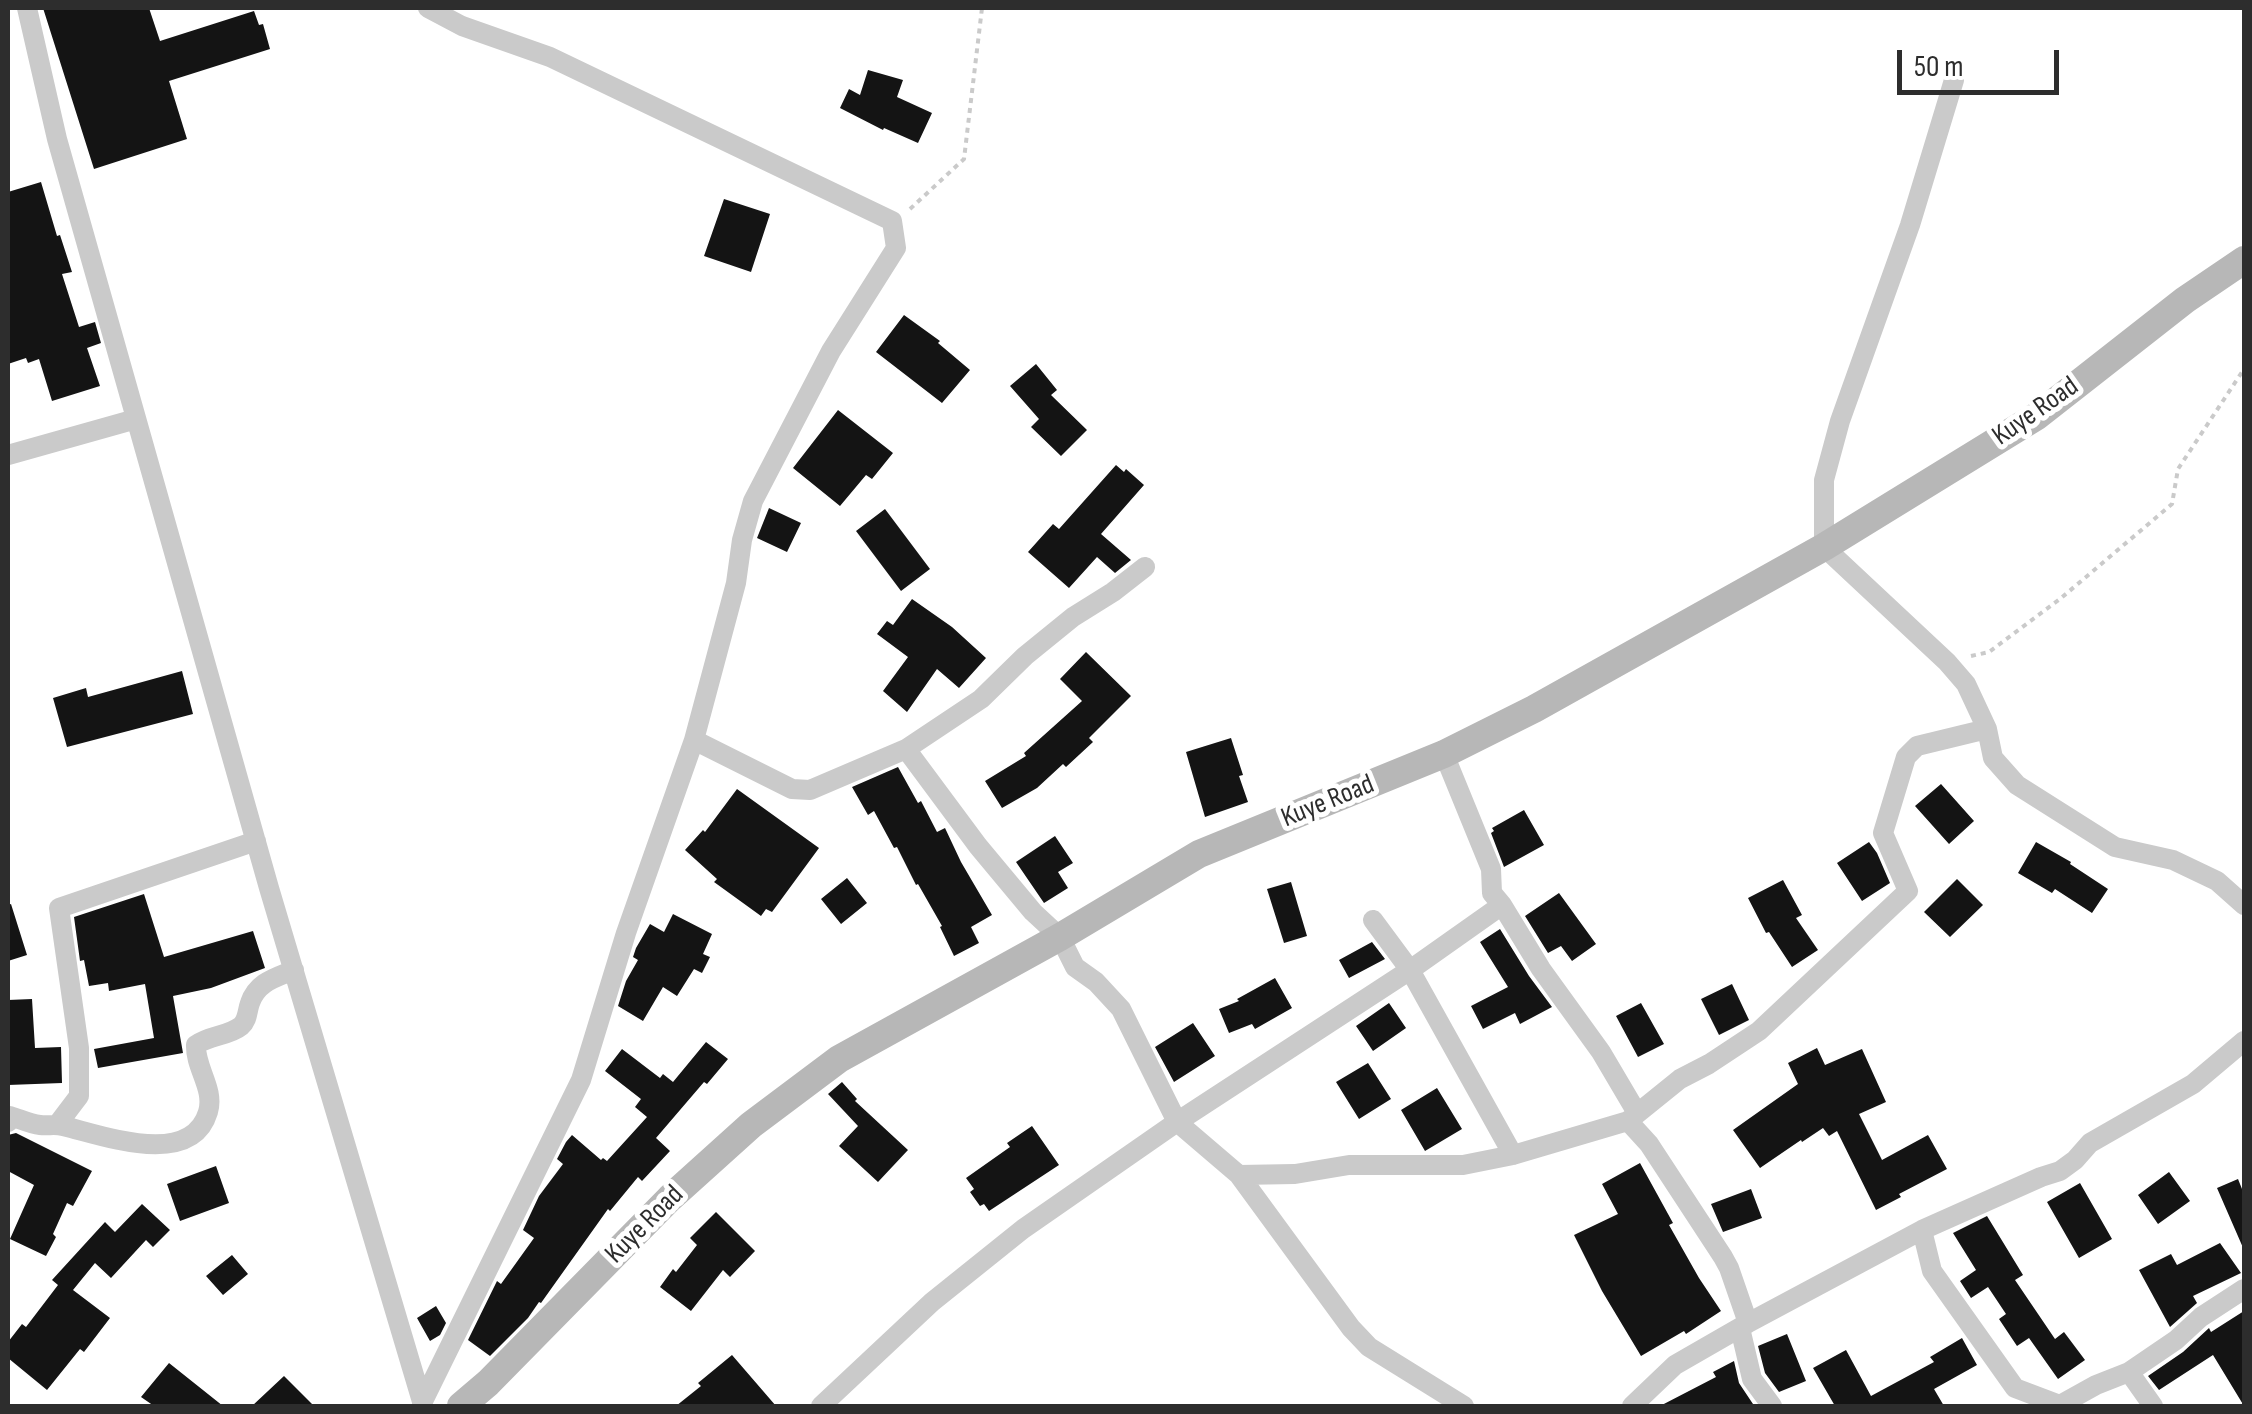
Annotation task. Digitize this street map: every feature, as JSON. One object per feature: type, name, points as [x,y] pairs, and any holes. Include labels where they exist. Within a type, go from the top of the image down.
[{"type":"street","points":[[27,8],[57,139],[136,419],[422,1405]]},
{"type":"street","points":[[422,1405],[581,1080],[626,933],[694,740],[736,583],[753,501],[831,351],[896,248],[892,221],[550,57],[462,26],[428,8]]},
{"type":"street","points":[[1954,80],[1910,224],[1840,421],[1824,480],[1824,547],[1966,684],[1987,729],[1994,758],[2017,785],[2116,846],[2173,860],[2217,880],[2244,904]]},
{"type":"street","name":"Kuye Road","points":[[461,1406],[670,1198],[751,1125],[839,1059],[1060,937],[1199,854],[1444,754],[1534,709],[1824,547],[2037,416],[2184,300],[2244,260]]},
{"type":"street","points":[[8,454],[136,419]]},
{"type":"street","points":[[694,740],[792,788],[810,790],[906,749],[981,700],[1072,617],[1114,592],[1144,567]]},
{"type":"street","points":[[1239,1174],[1295,1174],[1349,1165],[1463,1165],[1514,1156],[1632,1117],[1680,1079],[1759,1031],[1908,891],[1883,833],[1906,757],[1918,746],[1987,729]]},
{"type":"street","points":[[906,749],[978,846],[1033,912],[1060,937],[1075,967],[1096,982],[1121,1009],[1177,1122],[1239,1174],[1369,1347],[1464,1406]]},
{"type":"street","points":[[1444,754],[1491,869],[1492,893],[1601,1052],[1632,1117],[1729,1268],[1752,1379],[1772,1406]]},
{"type":"street","points":[[57,1124],[79,1096],[79,1048],[59,908],[256,841]]},
{"type":"street","points":[[822,1406],[932,1302],[1023,1230],[1502,905]]},
{"type":"street","points":[[1373,920],[1410,970],[1514,1156]]},
{"type":"street","points":[[8,1122],[10,1116],[40,1126],[57,1124],[145,1146],[182,1140],[198,1130],[208,1115],[211,1098],[196,1045],[205,1038],[240,1027],[255,990],[264,982],[294,970]]},
{"type":"street","points":[[1632,1406],[1675,1365],[1744,1326],[1922,1230],[2060,1171],[2090,1143],[2192,1084],[2244,1041]]},
{"type":"street","points":[[1922,1230],[1932,1271],[2015,1388],[2059,1406],[2130,1372],[2244,1289]]},
{"type":"street","points":[[2130,1372],[2153,1406]]},
{"type":"path","points":[[911,208],[964,158],[982,8]]},
{"type":"path","points":[[1947,662],[1989,652],[2060,599],[2172,504],[2178,469],[2244,369]]},
{"type":"building","points":[[43,8],[149,8],[160,41],[254,11],[259,25],[263,24],[270,49],[169,81],[187,139],[94,169]]},
{"type":"building","points":[[868,70],[903,80],[897,97],[932,113],[918,143],[840,108],[849,89],[860,95]]},
{"type":"building","points":[[41,182],[72,272],[62,274],[79,327],[95,322],[101,343],[87,348],[100,386],[52,401],[39,359],[28,363],[26,358],[8,364],[8,192]]},
{"type":"building","points":[[724,199],[770,214],[751,272],[704,256]]},
{"type":"building","points":[[904,315],[940,341],[970,370],[942,403],[876,352]]},
{"type":"building","points":[[1036,364],[1057,390],[1051,395],[1087,430],[1061,456],[1031,427],[1039,419],[1010,386]]},
{"type":"building","points":[[838,410],[893,453],[872,479],[866,475],[840,506],[793,468]]},
{"type":"building","points":[[1116,465],[1144,485],[1101,534],[1131,560],[1115,573],[1097,557],[1069,588],[1028,552],[1053,524],[1059,529]]},
{"type":"building","points":[[769,508],[801,523],[787,552],[757,538]]},
{"type":"building","points":[[885,509],[930,569],[901,591],[856,531]]},
{"type":"building","points":[[912,599],[952,627],[986,658],[959,688],[937,669],[907,712],[883,691],[908,657],[877,634],[887,621],[893,625]]},
{"type":"building","points":[[1086,652],[1131,696],[1089,738],[1093,742],[1066,767],[1063,764],[1037,788],[1002,808],[985,781],[1026,756],[1024,753],[1082,701],[1060,679]]},
{"type":"building","points":[[182,671],[193,714],[67,747],[53,698],[86,688],[88,697]]},
{"type":"building","points":[[1231,738],[1248,802],[1205,817],[1186,752]]},
{"type":"building","points":[[898,767],[937,832],[945,828],[992,915],[971,927],[979,943],[954,956],[942,926],[897,847],[894,848],[874,811],[868,815],[852,787]]},
{"type":"building","points":[[1941,784],[1974,821],[1949,844],[1915,806]]},
{"type":"building","points":[[737,789],[819,848],[772,912],[766,909],[761,916],[714,882],[717,879],[685,850],[705,832]]},
{"type":"building","points":[[1524,810],[1544,845],[1504,867],[1492,828]]},
{"type":"building","points":[[1055,836],[1073,863],[1058,872],[1068,888],[1044,903],[1016,862]]},
{"type":"building","points":[[1869,842],[1890,883],[1862,901],[1837,863]]},
{"type":"building","points":[[2036,842],[2108,889],[2092,913],[2055,889],[2052,893],[2018,873]]},
{"type":"building","points":[[847,878],[867,903],[841,924],[821,899]]},
{"type":"building","points":[[1957,879],[1983,905],[1950,937],[1924,912]]},
{"type":"building","points":[[1783,880],[1802,915],[1796,918],[1818,950],[1792,967],[1766,933],[1748,898]]},
{"type":"building","points":[[1291,882],[1307,936],[1284,943],[1267,889]]},
{"type":"building","points":[[1559,893],[1596,944],[1572,961],[1561,946],[1548,953],[1525,916]]},
{"type":"building","points":[[144,894],[164,957],[253,931],[265,968],[211,988],[173,996],[183,1053],[98,1068],[94,1049],[154,1038],[145,984],[109,991],[108,983],[89,986],[84,960],[80,961],[74,917]]},
{"type":"building","points":[[11,904],[27,955],[8,961],[8,905]]},
{"type":"building","points":[[673,914],[712,934],[703,954],[710,957],[702,973],[694,969],[677,996],[663,987],[643,1021],[618,1006],[638,960],[633,957],[636,948],[650,924],[664,932]]},
{"type":"building","points":[[1500,929],[1552,1007],[1520,1024],[1515,1013],[1483,1029],[1471,1006],[1508,987],[1480,942]]},
{"type":"building","points":[[1372,942],[1385,959],[1349,978],[1339,960]]},
{"type":"building","points":[[1275,978],[1292,1008],[1255,1029],[1252,1024],[1229,1033],[1219,1009]]},
{"type":"building","points":[[1732,984],[1749,1020],[1719,1035],[1701,999]]},
{"type":"building","points":[[32,999],[35,1048],[61,1047],[62,1083],[8,1085],[8,1000]]},
{"type":"building","points":[[1389,1003],[1406,1028],[1373,1051],[1356,1026]]},
{"type":"building","points":[[1641,1003],[1664,1044],[1638,1057],[1616,1016]]},
{"type":"building","points":[[1193,1023],[1215,1056],[1174,1082],[1155,1047]]},
{"type":"building","points":[[706,1042],[728,1059],[656,1138],[670,1151],[608,1209],[541,1303],[490,1356],[468,1340],[497,1281],[501,1284],[534,1238],[523,1230],[539,1196],[563,1164],[557,1159],[566,1142],[572,1135],[607,1161],[647,1117],[635,1107],[641,1099],[605,1071],[622,1049],[660,1078],[663,1074],[673,1082]]},
{"type":"building","points":[[1817,1048],[1825,1065],[1862,1049],[1886,1102],[1859,1114],[1882,1160],[1928,1135],[1947,1169],[1876,1210],[1837,1131],[1829,1136],[1823,1128],[1760,1168],[1733,1130],[1798,1084],[1788,1063]]},
{"type":"building","points":[[1368,1063],[1391,1099],[1359,1119],[1336,1082]]},
{"type":"building","points":[[842,1082],[855,1101],[908,1150],[878,1182],[839,1146],[858,1126],[828,1094]]},
{"type":"building","points":[[1437,1088],[1462,1129],[1425,1151],[1401,1110]]},
{"type":"building","points":[[1032,1126],[1059,1165],[989,1211],[984,1204],[980,1206],[966,1178]]},
{"type":"building","points":[[16,1133],[92,1171],[73,1206],[67,1203],[46,1256],[10,1239],[34,1185],[8,1171],[8,1135]]},
{"type":"building","points":[[1640,1163],[1673,1223],[1669,1225],[1721,1311],[1641,1356],[1574,1235],[1618,1214],[1602,1184]]},
{"type":"building","points":[[216,1166],[229,1203],[180,1221],[167,1184]]},
{"type":"building","points":[[2169,1172],[2190,1201],[2158,1224],[2138,1195]]},
{"type":"building","points":[[2238,1179],[2244,1194],[2244,1250],[2217,1188]]},
{"type":"building","points":[[2080,1183],[2112,1239],[2079,1258],[2047,1202]]},
{"type":"building","points":[[1751,1189],[1762,1218],[1723,1232],[1711,1204]]},
{"type":"building","points":[[142,1204],[170,1230],[153,1247],[146,1240],[111,1278],[95,1263],[73,1290],[110,1318],[47,1390],[8,1358],[8,1342],[22,1324],[26,1327],[58,1285],[52,1280],[105,1222],[115,1232]]},
{"type":"building","points":[[716,1212],[755,1251],[730,1277],[723,1270],[691,1311],[660,1287],[697,1245],[690,1238]]},
{"type":"building","points":[[1987,1216],[2023,1275],[2015,1280],[2055,1339],[2064,1332],[2085,1360],[2058,1379],[2029,1338],[2017,1346],[1999,1319],[2006,1314],[1988,1287],[1971,1298],[1960,1281],[1976,1270],[1953,1233]]},
{"type":"building","points":[[2220,1243],[2241,1273],[2193,1296],[2197,1303],[2170,1327],[2139,1270],[2171,1254],[2177,1265]]},
{"type":"building","points":[[232,1255],[248,1274],[223,1295],[206,1276]]},
{"type":"building","points":[[436,1306],[446,1323],[440,1335],[430,1341],[417,1318]]},
{"type":"building","points":[[2244,1311],[2244,1406],[2213,1355],[2159,1390],[2148,1376],[2209,1328],[2211,1332]]},
{"type":"building","points":[[1787,1334],[1806,1381],[1779,1392],[1765,1373],[1758,1346]]},
{"type":"building","points":[[1962,1338],[1977,1365],[1934,1389],[1944,1406],[1835,1406],[1813,1368],[1846,1350],[1871,1396],[1934,1362],[1930,1357]]},
{"type":"building","points":[[732,1355],[776,1406],[676,1406],[701,1386],[698,1383]]},
{"type":"building","points":[[1734,1361],[1739,1383],[1753,1404],[1660,1406],[1716,1377],[1713,1372]]},
{"type":"building","points":[[169,1363],[223,1406],[154,1406],[141,1397]]},
{"type":"building","points":[[284,1376],[314,1406],[252,1406]]}]
